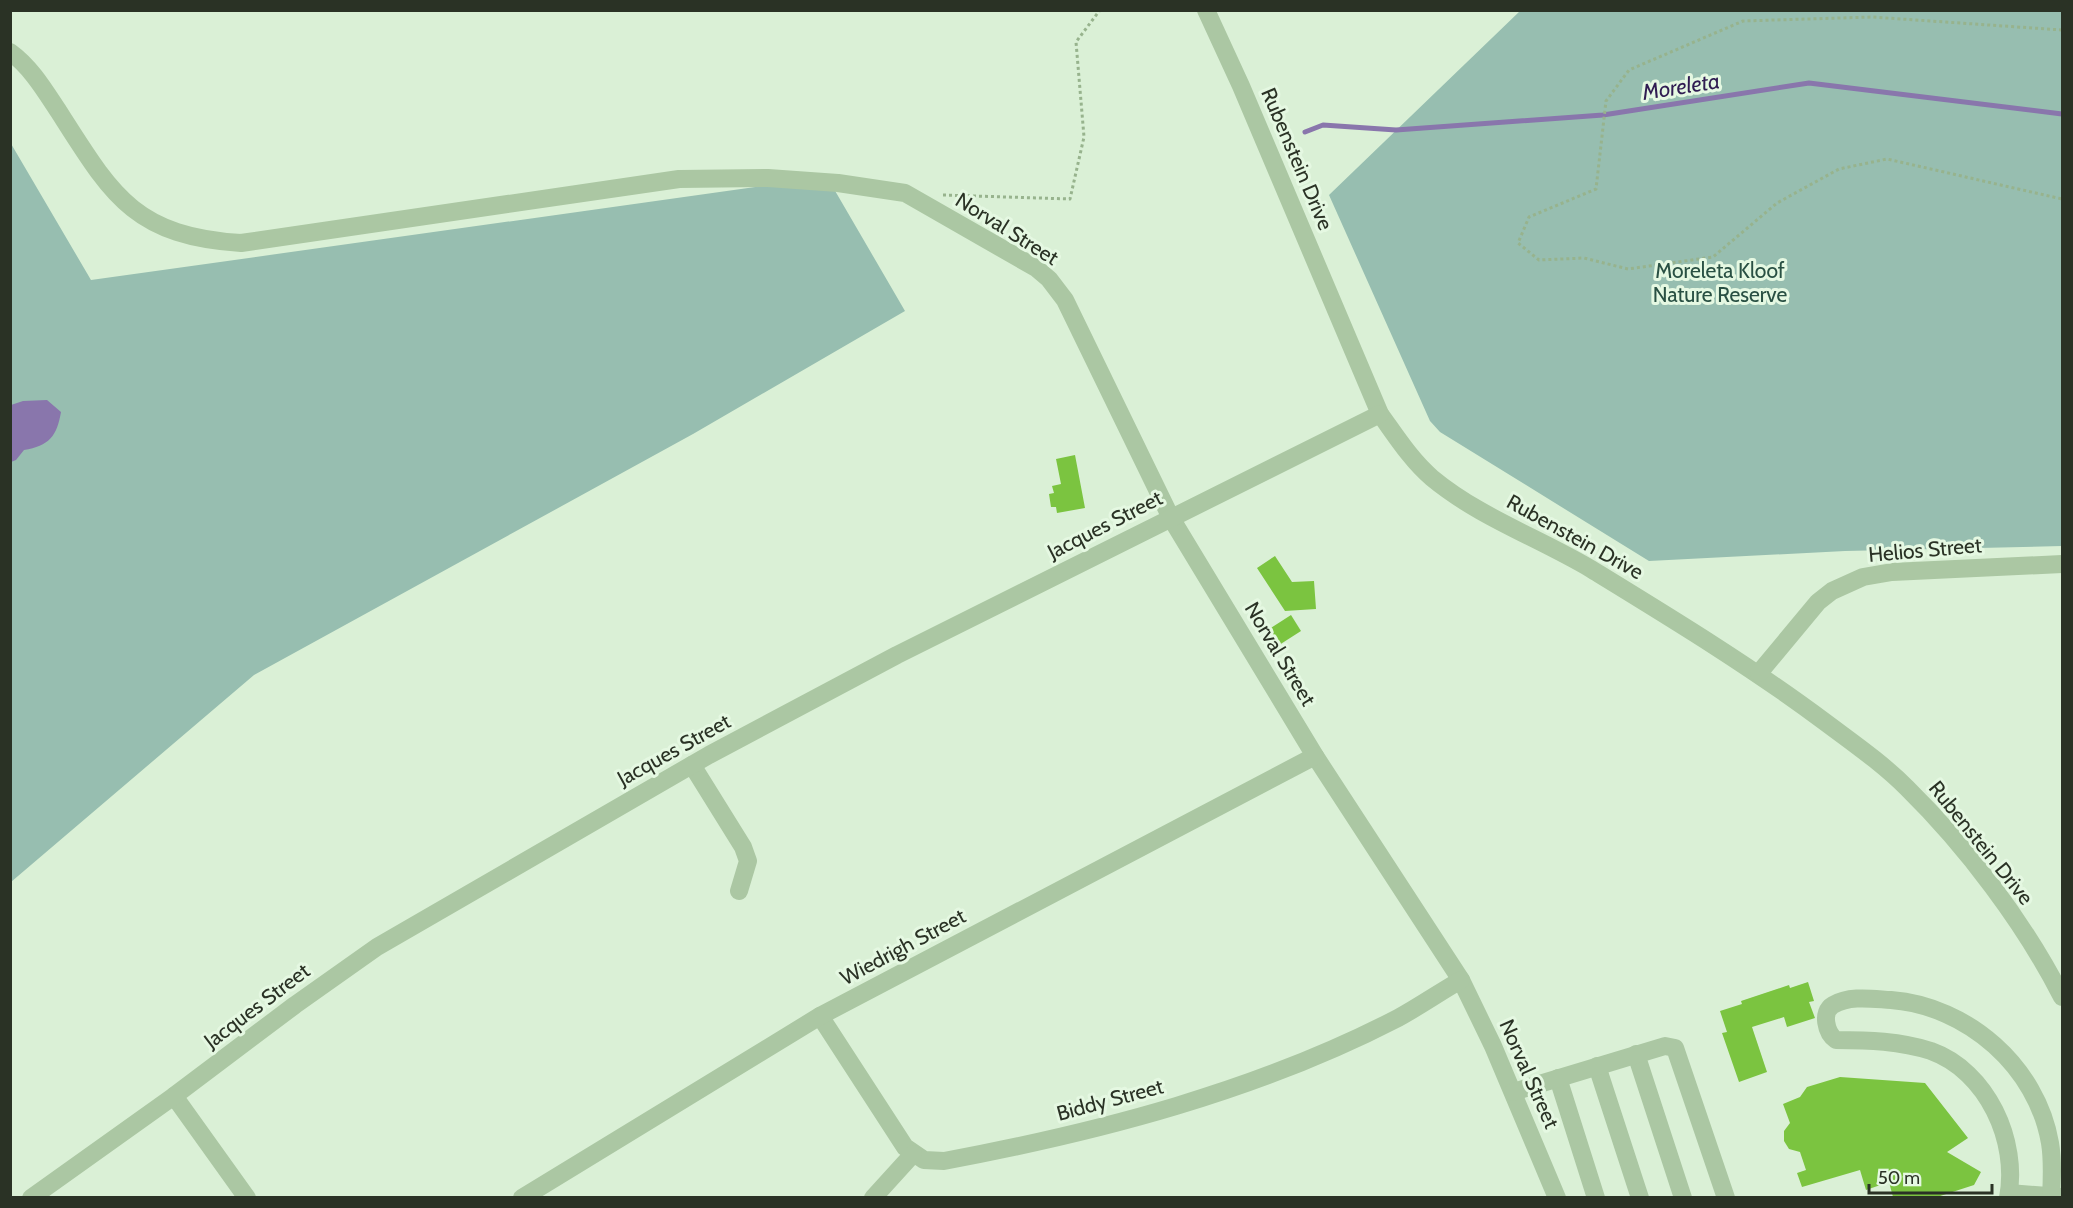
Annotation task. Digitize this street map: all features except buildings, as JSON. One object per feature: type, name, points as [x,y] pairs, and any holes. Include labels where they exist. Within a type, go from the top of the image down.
[{"type":"street","name":"Rubenstein Drive","points":[[1206,10],[1241,86],[1380,414],[1405,450],[1432,477],[1472,505],[1580,563],[1759,673],[1870,755],[1914,795],[1951,834],[2016,921],[2062,997]]},
{"type":"street","name":"Norval Street","points":[[10,51],[19,58],[46,92],[113,191],[129,207],[161,226],[202,240],[241,243],[679,179],[719,177],[838,183],[905,193],[1036,268],[1057,288],[1129,426],[1171,518],[1315,756],[1461,980],[1513,1092],[1557,1197]]},
{"type":"street","name":"Jacques Street","points":[[31,1197],[174,1096],[326,982],[377,947],[692,765],[897,655],[1380,414]]},
{"type":"street","name":"Helios Street","points":[[1759,673],[1818,602],[1832,591],[1863,577],[1892,572],[2062,564]]},
{"type":"street","name":"Wiedrigh Street","points":[[522,1197],[820,1016],[1315,756]]},
{"type":"street","points":[[692,765],[743,847],[748,861],[739,891]]},
{"type":"street","name":"Biddy Street","points":[[913,1154],[924,1160],[944,1161],[1080,1133],[1182,1104],[1318,1054],[1401,1016],[1461,980]]},
{"type":"street","points":[[2051,1197],[2050,1142],[2042,1116],[2028,1085],[1989,1039],[1964,1022],[1904,1001],[1849,999],[1830,1007],[1826,1012],[1828,1031],[1836,1040],[1890,1042],[1932,1052],[1959,1066],[1982,1090],[1999,1118],[2009,1150],[2008,1195],[2051,1197],[2062,1197]]},
{"type":"street","points":[[820,1016],[899,1139],[913,1154],[873,1197]]},
{"type":"street","points":[[1513,1092],[1665,1046],[1675,1048],[1679,1053],[1726,1197]]},
{"type":"street","points":[[1636,1054],[1683,1197]]},
{"type":"street","points":[[1597,1066],[1640,1197]]},
{"type":"street","points":[[1558,1078],[1596,1197]]},
{"type":"street","points":[[174,1096],[247,1197]]},
{"type":"path","points":[[940,194],[1070,199],[1084,137],[1076,42],[1100,10]]},
{"type":"path","points":[[2062,30],[1872,17],[1743,21],[1629,70],[1606,101],[1596,189],[1528,217],[1518,243],[1539,260],[1584,258],[1628,269],[1713,257],[1778,203],[1839,169],[1887,159],[2062,199]]},
{"type":"green space","name":"Moreleta Kloof Nature Reserve","points":[[1520,11],[2062,11],[2062,546],[1845,551],[1649,561],[1440,432],[1430,421],[1329,195]]},
{"type":"green space","points":[[10,142],[91,280],[827,177],[905,311],[693,434],[254,675],[11,882]]},
{"type":"shaded area","points":[[47,400],[61,412],[54,434],[46,443],[24,450],[16,460],[11,462],[11,405],[23,401]]},
{"type":"waterway","name":"Moreleta","points":[[1305,132],[1323,125],[1396,130],[1603,115],[1809,83],[2062,114]]}]
